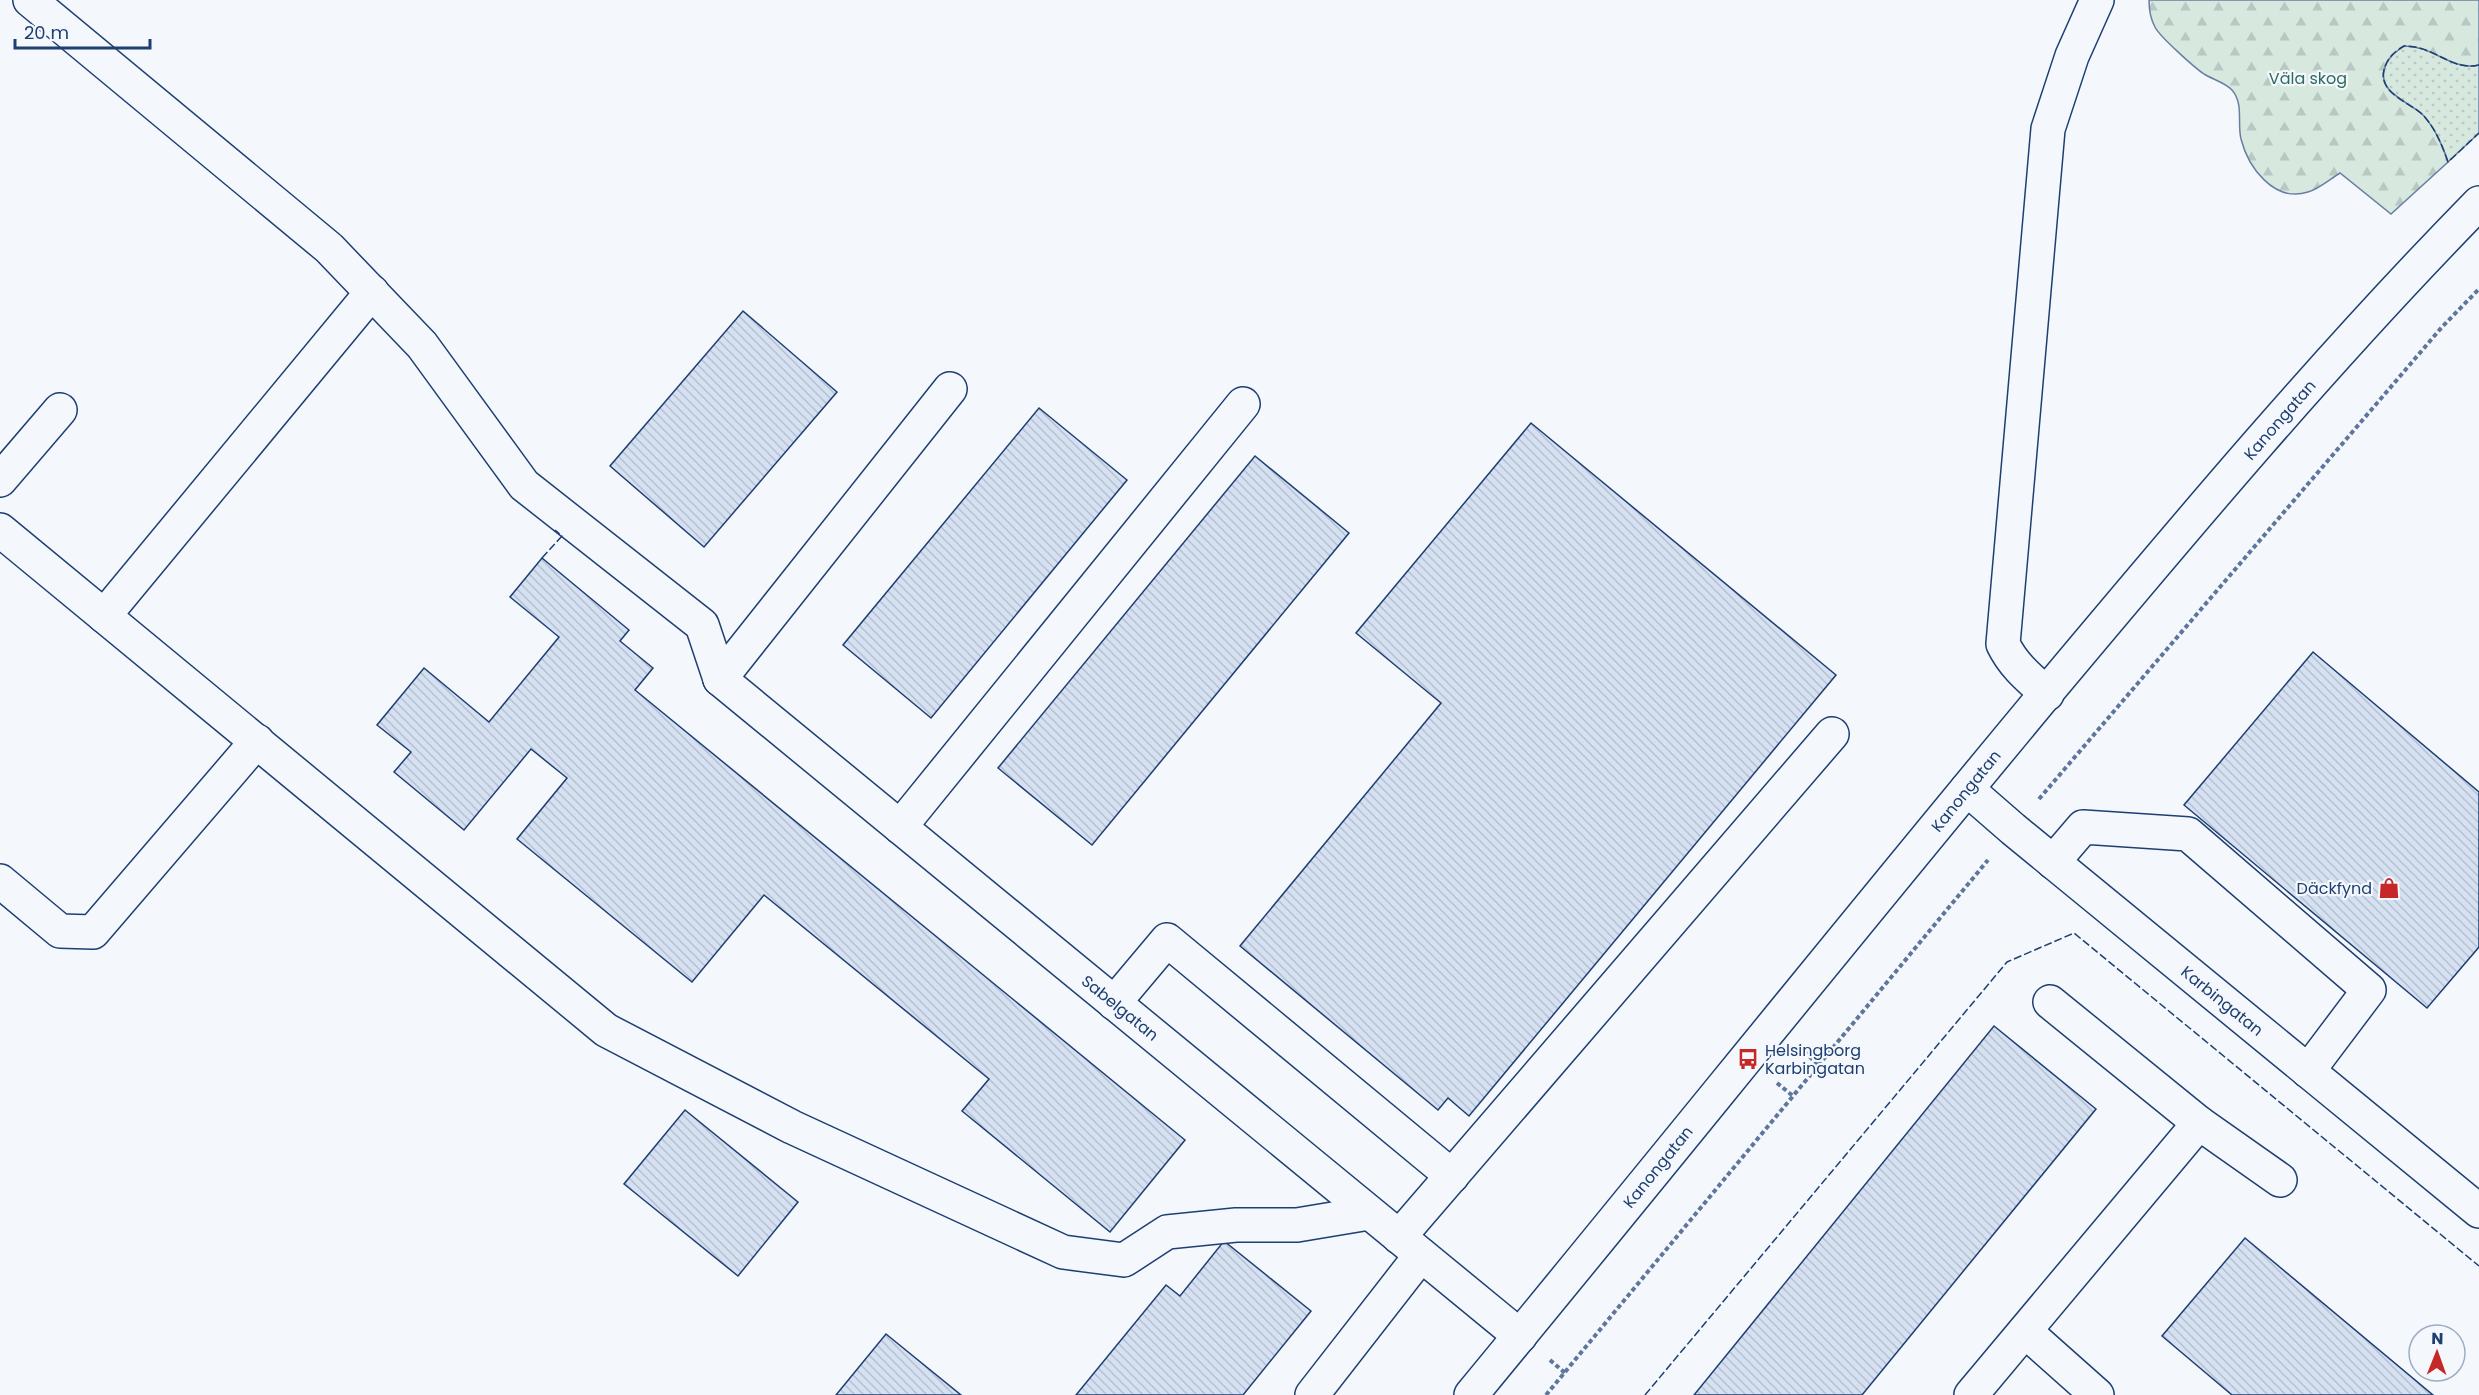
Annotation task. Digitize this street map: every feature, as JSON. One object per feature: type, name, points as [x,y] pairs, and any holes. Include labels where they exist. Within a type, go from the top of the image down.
[{"type":"street","points":[[30,0],[329,248],[422,345],[524,485],[702,625],[720,680]]},
{"type":"street","points":[[2047,694],[2022,673],[2009,657],[2003,644],[2048,129],[2072,56],[2097,0]]},
{"type":"street","name":"Kanongatan","points":[[1471,1395],[1967,789],[2153,566],[2369,318],[2479,203]]},
{"type":"street","points":[[104,616],[372,292]]},
{"type":"street","points":[[720,680],[950,389]]},
{"type":"street","points":[[900,827],[1243,404]]},
{"type":"street","points":[[0,480],[60,410]]},
{"type":"street","points":[[0,530],[606,1030],[792,1127],[1063,1252],[1124,1260],[1167,1232],[1236,1224],[1297,1225],[1369,1213]]},
{"type":"street","name":"Sabelgatan","points":[[720,680],[1520,1336]]},
{"type":"street","points":[[1312,1395],[1410,1246],[1452,1176],[1832,734]]},
{"type":"street","points":[[0,881],[60,932],[93,932],[256,741]]},
{"type":"street","name":"Karbingatan","points":[[1967,789],[2479,1211]]},
{"type":"street","points":[[2053,862],[2083,827],[2188,834],[2369,990],[2308,1071]]},
{"type":"street","points":[[1114,1003],[1167,940],[1452,1176]]},
{"type":"street","points":[[2050,1002],[2199,1123],[2280,1180]]},
{"type":"street","points":[[1971,1395],[2199,1123]]},
{"type":"street","points":[[2025,1331],[2097,1395]]},
{"type":"path","points":[[1546,1395],[2013,829],[2442,327],[2479,289]]},
{"type":"path","points":[[1771,1079],[1793,1096]]},
{"type":"green space","name":"Väla skog","points":[[2149,0],[2479,0],[2479,65],[2460,65],[2425,50],[2404,46],[2389,59],[2384,70],[2386,85],[2397,97],[2424,116],[2438,138],[2448,162],[2391,214],[2340,173],[2308,192],[2296,194],[2274,187],[2256,171],[2244,150],[2236,95],[2226,85],[2199,71],[2163,37],[2152,20]]},
{"type":"green space","points":[[2404,46],[2425,50],[2460,65],[2479,65],[2479,133],[2448,162],[2438,138],[2424,117],[2397,97],[2386,85],[2385,66],[2392,56]]},
{"type":"building","points":[[743,311],[837,392],[704,547],[610,466]]},
{"type":"building","points":[[1039,408],[1127,480],[931,718],[843,645]]},
{"type":"building","points":[[1531,423],[1836,675],[1469,1116],[1448,1098],[1438,1110],[1240,946],[1441,703],[1356,633]]},
{"type":"building","points":[[1255,456],[1349,533],[1092,845],[998,768]]},
{"type":"building","points":[[542,558],[629,630],[620,641],[653,668],[635,690],[1185,1140],[1110,1232],[962,1111],[989,1079],[764,895],[692,982],[517,839],[567,778],[531,749],[464,830],[394,772],[411,752],[377,725],[424,668],[489,722],[559,637],[510,597]]},
{"type":"building","points":[[2313,652],[2479,792],[2479,947],[2427,1008],[2184,805]]},
{"type":"building","points":[[1994,1026],[2096,1109],[1862,1395],[1694,1395]]},
{"type":"building","points":[[685,1110],[798,1202],[738,1276],[624,1184]]},
{"type":"building","points":[[2245,1238],[2407,1373],[2407,1383],[2419,1383],[2433,1395],[2232,1395],[2162,1336]]},
{"type":"building","points":[[1224,1241],[1311,1311],[1243,1395],[1076,1395],[1166,1285],[1180,1296]]},
{"type":"building","points":[[886,1334],[961,1395],[836,1395]]},
{"type":"fence","points":[[2479,65],[2460,65],[2425,50],[2404,46],[2394,53],[2384,70],[2386,85],[2391,92],[2419,111],[2428,121],[2448,162],[2479,133]]},
{"type":"fence","points":[[542,558],[562,536],[555,530]]},
{"type":"fence","points":[[1645,1395],[2007,962],[2074,933],[2479,1266]]},
{"type":"place","name":"Däckfynd","points":[[2389,888]]},
{"type":"place","name":"Helsingborg Karbingatan","points":[[1748,1059]]}]
